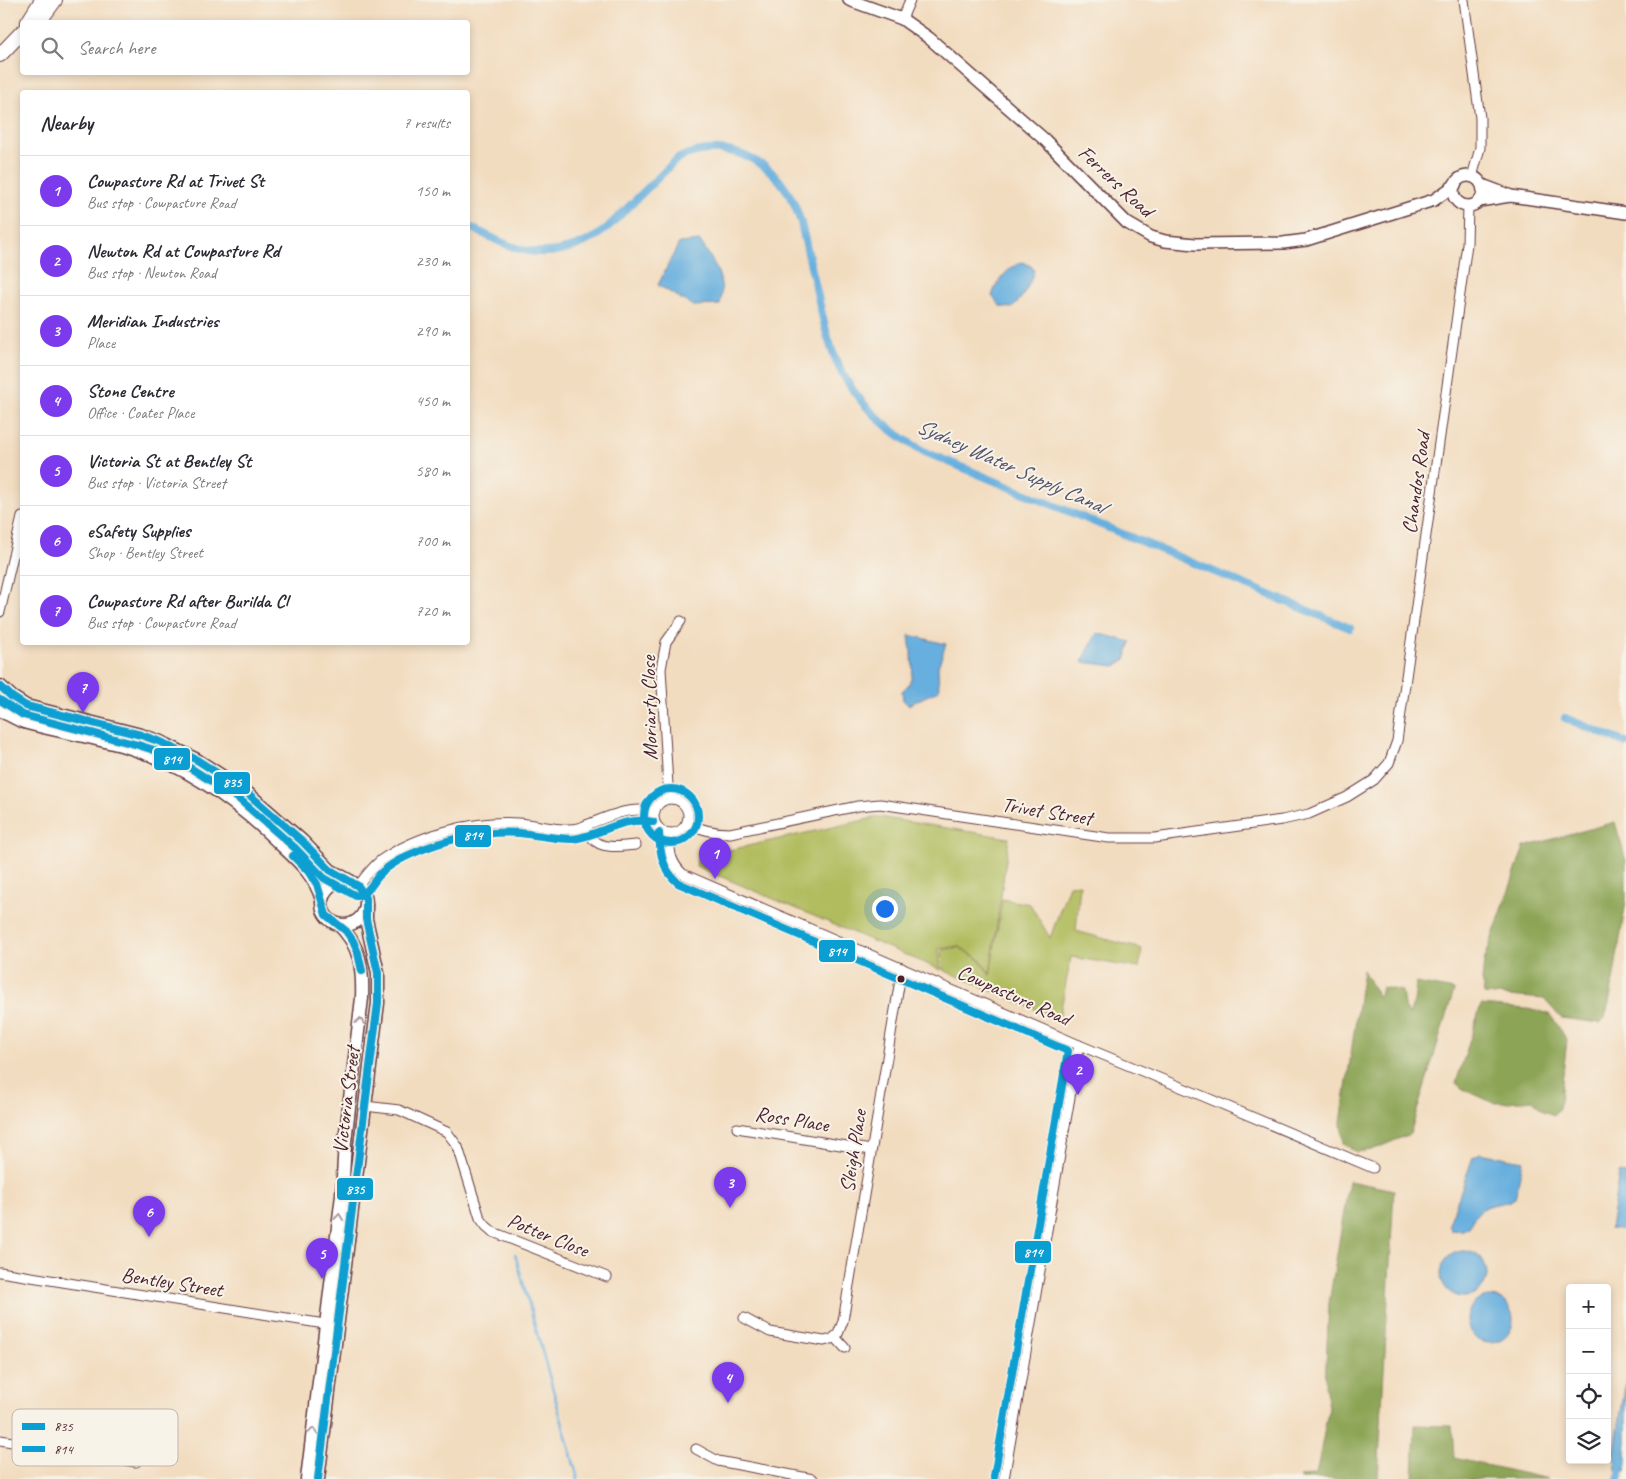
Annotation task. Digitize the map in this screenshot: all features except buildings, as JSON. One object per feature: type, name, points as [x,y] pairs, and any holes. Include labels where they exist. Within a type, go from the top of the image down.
[{"type":"main road","points":[[30,20],[42,0]]},
{"type":"main road","points":[[37,20],[44,15],[55,0]]},
{"type":"main road","points":[[0,55],[20,33]]},
{"type":"main road","points":[[0,686],[12,698],[26,706],[141,735],[161,742],[197,760],[245,791],[302,840],[330,870],[355,884],[365,897],[365,912],[356,921],[344,925],[332,922],[324,912],[318,887],[308,870],[236,804],[195,776],[153,756],[130,748],[22,721],[0,711]]},
{"type":"main road","points":[[322,900],[324,894],[333,884],[339,881],[355,884]]},
{"type":"main road","name":"Victoria Street","points":[[307,1479],[366,1106],[378,988],[376,959],[366,919],[366,905]]},
{"type":"main road","name":"Victoria Street","points":[[318,1479],[332,1325],[345,1141],[363,982],[357,948],[338,924]]},
{"type":"street","name":"Ferrers Road","points":[[849,0],[902,20],[929,38],[1045,140],[1127,223],[1151,237],[1178,244],[1294,242],[1317,237],[1434,200],[1455,185]]},
{"type":"street","points":[[902,20],[910,0]]},
{"type":"street","points":[[1464,0],[1480,118],[1480,148],[1472,177]]},
{"type":"street","points":[[1464,177],[1472,177],[1480,181],[1483,194],[1468,203],[1454,194],[1455,185],[1464,177]]},
{"type":"street","name":"Ferrers Road","points":[[1482,185],[1511,196],[1626,213]]},
{"type":"street","name":"Ferrers Road","points":[[1434,200],[1468,203],[1511,196]]},
{"type":"street","name":"Chandos Road","points":[[1389,763],[1398,742],[1467,244],[1468,203]]},
{"type":"street","points":[[0,612],[20,526]]},
{"type":"street","name":"Moriarty Close","points":[[672,799],[668,785],[661,669],[666,642],[681,621]]},
{"type":"street","name":"Trivet Street","points":[[686,823],[699,829],[717,833],[730,833],[858,806],[880,804],[1109,838],[1155,838],[1282,820],[1309,814],[1367,785],[1381,774],[1389,763]]},
{"type":"street","points":[[672,799],[682,803],[686,808],[688,818],[679,831],[669,833],[656,824],[655,812],[661,803],[672,799]]},
{"type":"street","points":[[355,884],[379,862],[394,853],[413,843],[460,828],[515,823],[560,829],[578,828],[626,810],[644,809],[655,812]]},
{"type":"street","points":[[586,825],[592,838],[600,844],[613,846],[636,845]]},
{"type":"street","name":"Cowpasture Road","points":[[669,833],[672,859],[675,866],[683,874],[1079,1045],[1373,1168]]},
{"type":"street","name":"Sleigh Place","points":[[835,1337],[843,1322],[902,968]]},
{"type":"street","points":[[1004,1479],[1079,1045]]},
{"type":"street","name":"Potter Close","points":[[366,1106],[399,1110],[446,1132],[458,1147],[480,1218],[493,1232],[607,1277]]},
{"type":"street","name":"Ross Place","points":[[737,1128],[871,1150]]},
{"type":"street","name":"Bentley Street","points":[[0,1272],[332,1325]]},
{"type":"street","points":[[744,1318],[762,1329],[774,1333],[819,1341],[835,1337],[844,1348]]},
{"type":"street","points":[[696,1449],[718,1461],[813,1479]]},
{"type":"green space","points":[[878,817],[1009,838],[990,974],[981,960],[958,946],[939,949],[941,970],[696,866],[699,851],[716,853]]},
{"type":"green space","points":[[1615,822],[1626,861],[1626,901],[1611,994],[1605,1018],[1600,1023],[1561,1018],[1544,999],[1484,994],[1482,980],[1484,961],[1524,847]]},
{"type":"green space","points":[[1080,884],[1076,931],[1142,949],[1139,968],[1071,957],[1059,1019],[943,970],[942,950],[958,947],[980,960],[990,976],[1002,899],[1030,904],[1050,938],[1069,885]]},
{"type":"green space","points":[[1363,970],[1379,999],[1382,987],[1402,991],[1404,1006],[1409,1015],[1414,1002],[1416,983],[1454,990],[1410,1134],[1372,1150],[1356,1152],[1343,1143],[1341,1123]]},
{"type":"green space","points":[[1481,1005],[1537,1010],[1551,1015],[1567,1040],[1559,1109],[1554,1115],[1543,1111],[1533,1100],[1494,1103],[1463,1089],[1456,1083]]},
{"type":"green space","points":[[1349,1181],[1394,1190],[1378,1479],[1300,1479],[1300,1476],[1316,1475],[1329,1407],[1325,1385],[1329,1303]]},
{"type":"green space","points":[[1415,1425],[1452,1426],[1454,1458],[1548,1479],[1413,1479]]},
{"type":"water","points":[[700,241],[718,271],[721,287],[720,305],[693,306],[658,285],[679,243]]},
{"type":"water","points":[[1022,262],[1031,266],[1034,271],[1028,286],[1020,300],[1012,308],[1001,307],[992,296],[994,291],[1007,271]]},
{"type":"water","points":[[1097,633],[1131,642],[1125,660],[1115,666],[1082,662]]},
{"type":"water","points":[[909,635],[946,644],[938,667],[939,690],[908,705],[903,700],[902,691],[908,686],[911,679],[913,665]]},
{"type":"water","points":[[1480,1153],[1523,1161],[1515,1198],[1507,1202],[1485,1207],[1477,1214],[1467,1228],[1463,1230],[1451,1230],[1449,1224],[1473,1157]]},
{"type":"water","points":[[1619,1173],[1626,1174],[1626,1231],[1610,1229]]},
{"type":"water","points":[[1459,1251],[1469,1251],[1483,1261],[1487,1274],[1483,1287],[1477,1293],[1469,1297],[1459,1297],[1445,1287],[1441,1279],[1441,1269],[1451,1255]]},
{"type":"water","points":[[1485,1297],[1495,1297],[1509,1307],[1513,1320],[1509,1333],[1503,1339],[1495,1343],[1485,1343],[1471,1333],[1467,1325],[1467,1315],[1477,1301]]},
{"type":"water","points":[[1626,1380],[1626,1471],[1616,1470],[1614,1455]]},
{"type":"waterway","name":"Sydney Water Supply Canal","points":[[470,227],[514,247],[538,252],[562,250],[585,242],[606,229],[677,159],[709,150],[740,154],[754,160],[768,169],[779,180],[793,201],[801,223],[825,326],[839,367],[855,394],[899,436],[925,452],[1350,628]]},
{"type":"waterway","name":"Sydney Water Supply Canal","points":[[1565,718],[1626,743]]},
{"type":"waterway","points":[[515,1254],[578,1479]]},
{"type":"waterway","points":[[1619,1479],[1622,1461]]},
{"type":"transit line","name":"835","points":[[0,686],[26,706],[141,735],[161,742],[197,760],[245,791],[302,841],[330,870],[358,886],[366,898],[366,919],[378,973],[378,1003],[318,1479]]},
{"type":"transit line","name":"814","points":[[0,700],[23,715],[157,751],[192,769],[239,799],[295,848],[324,878],[356,896],[367,891],[380,874],[396,862],[420,850],[449,841],[485,834],[508,833],[573,839],[621,824],[642,821],[653,822]]},
{"type":"transit line","name":"814","points":[[671,789],[681,791],[690,797],[696,806],[698,816],[696,826],[690,835],[681,841],[671,843],[661,841],[652,835],[646,826],[644,816],[646,806],[652,797],[661,791],[671,789]]},
{"type":"transit line","name":"814","points":[[659,833],[660,847],[665,866],[678,883],[1068,1051],[994,1477]]},
{"type":"transit line","name":"835","points":[[293,856],[308,871],[317,884],[326,915],[346,931],[353,941],[362,971]]},
{"type":"place","name":"Cowpasture Rd after Burilda Cl","points":[[83,713]]},
{"type":"place","name":"Cowpasture Rd at Trivet St","points":[[715,879]]},
{"type":"place","name":"Newton Rd at Cowpasture Rd","points":[[1078,1095]]},
{"type":"place","name":"Meridian Industries","points":[[730,1208]]},
{"type":"place","name":"eSafety Supplies","points":[[149,1237]]},
{"type":"place","name":"Victoria St at Bentley St","points":[[322,1279]]},
{"type":"place","name":"Stone Centre","points":[[728,1403]]}]
